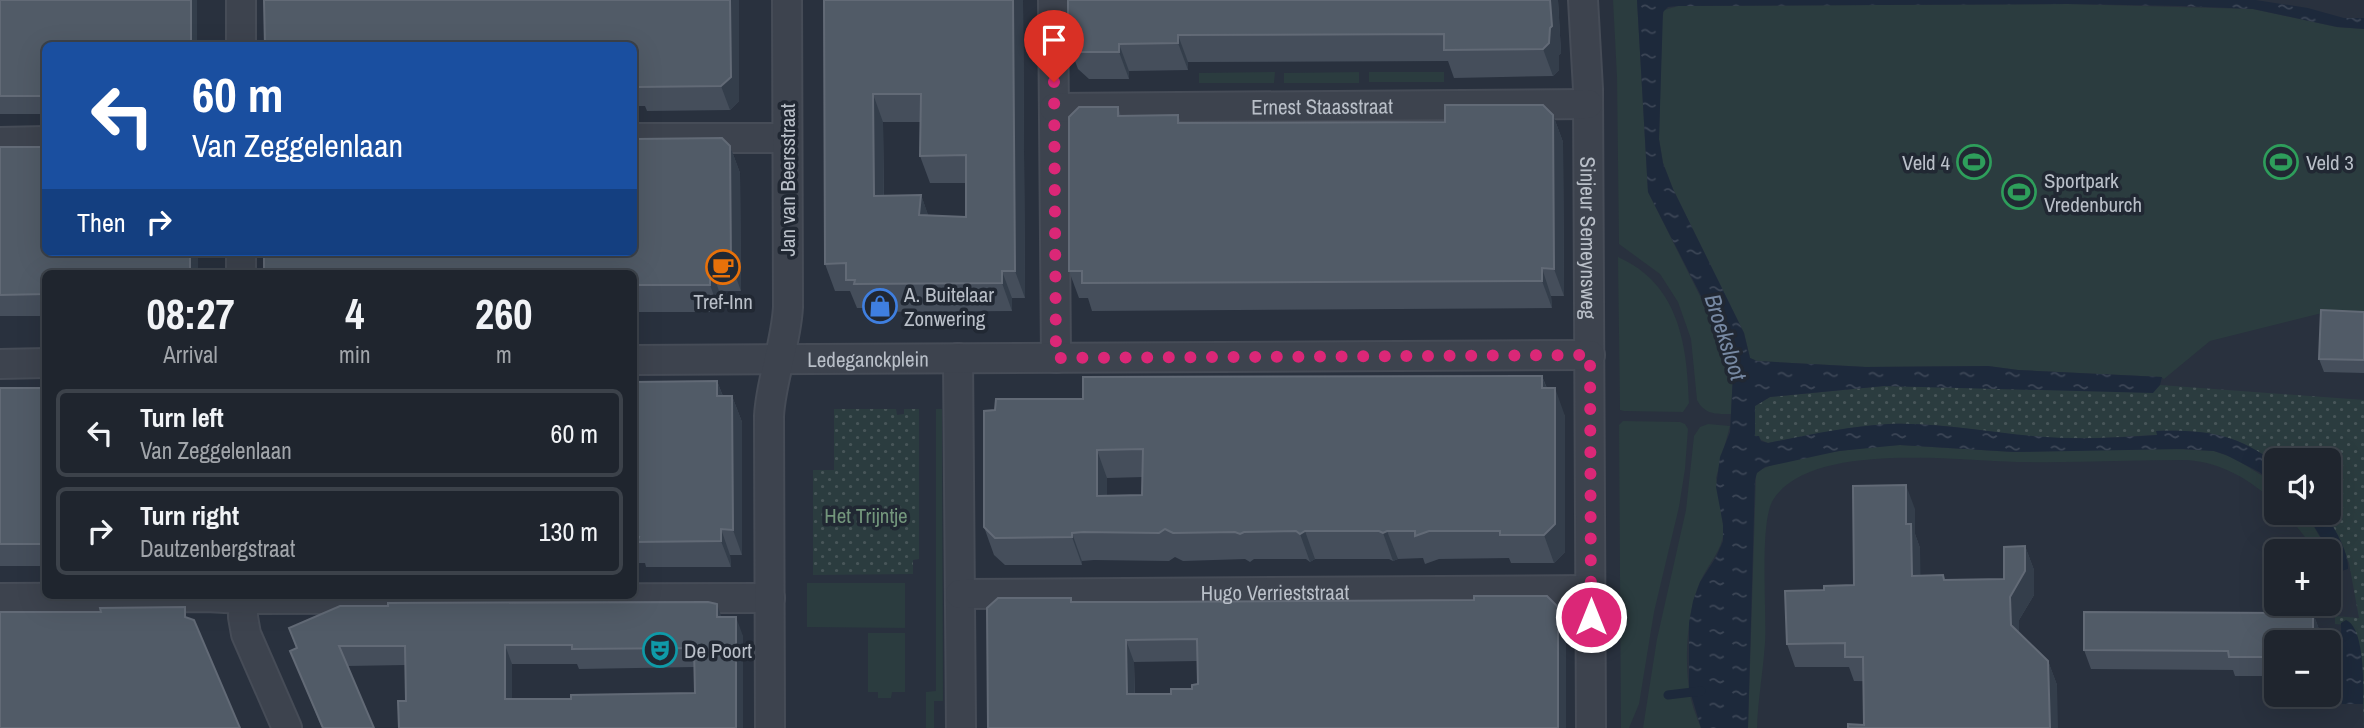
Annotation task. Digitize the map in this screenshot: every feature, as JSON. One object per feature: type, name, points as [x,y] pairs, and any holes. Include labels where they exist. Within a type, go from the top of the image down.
[{"type":"street","points":[[241,0],[241,42]]},
{"type":"street","name":"Jan van Beersstraat","points":[[779,359],[786,333],[788,307],[787,0]]},
{"type":"street","points":[[1053,0],[1056,358]]},
{"type":"street","name":"Sinjeur Semeynsweg","points":[[1583,0],[1588,104],[1591,728]]},
{"type":"street","name":"Ernest Staasstraat","points":[[1054,107],[1588,104]]},
{"type":"street","points":[[637,138],[787,138]]},
{"type":"street","points":[[0,142],[42,141]]},
{"type":"street","points":[[958,358],[1590,355]]},
{"type":"street","name":"Ledeganckplein","points":[[770,728],[769,416],[771,388],[779,359],[958,358],[961,728]]},
{"type":"street","points":[[637,360],[779,359]]},
{"type":"street","points":[[0,363],[42,363]]},
{"type":"street","name":"Hugo Verrieststraat","points":[[960,594],[1591,590]]},
{"type":"street","points":[[637,597],[770,597]]},
{"type":"street","points":[[0,598],[42,598]]},
{"type":"street","points":[[243,599],[246,634],[287,728]]},
{"type":"green space","points":[[1613,0],[1637,0],[1648,192],[1726,348],[1733,374],[1731,414],[1711,413],[1700,405],[1697,400],[1691,339],[1678,302],[1660,274],[1619,244],[1617,77]]},
{"type":"green space","name":"Sportpark Vredenburch","points":[[2068,4],[2253,9],[2337,27],[2364,29],[2364,313],[2330,311],[2210,341],[2164,379],[1988,366],[1866,367],[1757,361],[1750,358],[1744,333],[1673,189],[1663,163],[1659,139],[1664,10],[1678,6]]},
{"type":"green space","points":[[1275,72],[1274,83],[1199,83],[1199,73]]},
{"type":"green space","points":[[1359,72],[1359,83],[1284,83],[1284,73]]},
{"type":"green space","points":[[1369,72],[1444,72],[1444,82],[1369,82]]},
{"type":"green space","points":[[1618,257],[1655,283],[1676,318],[1686,359],[1688,381],[1689,403],[1683,412],[1620,410]]},
{"type":"green space","points":[[2160,385],[2364,400],[2364,728],[2363,704],[2349,699],[2350,625],[2335,624],[2335,616],[2359,618],[2349,563],[2341,539],[2332,525],[2341,525],[2341,448],[2264,448],[2264,455],[2234,440],[2206,433],[2157,431],[2157,435],[2069,438],[1890,424],[1844,429],[1768,443],[1755,437],[1755,406],[1770,397],[1884,386],[2152,392]]},
{"type":"green space","name":"Het Trijntje","points":[[834,409],[896,409],[897,415],[904,414],[904,409],[919,409],[919,559],[913,560],[913,574],[813,575],[813,470],[834,470]]},
{"type":"green space","points":[[936,409],[942,409],[943,701],[934,701],[934,728],[926,728],[926,692],[936,691]]},
{"type":"green space","points":[[1623,421],[1680,422],[1688,429],[1679,507],[1654,612],[1639,704],[1629,728],[1621,728],[1619,425]]},
{"type":"green space","points":[[1708,424],[1730,426],[1716,478],[1724,532],[1720,546],[1696,593],[1689,624],[1689,690],[1701,728],[1643,728],[1657,639],[1686,510],[1694,436],[1700,427]]},
{"type":"green space","points":[[1900,445],[2014,452],[2158,448],[2214,451],[2234,458],[2264,477],[2264,493],[2225,469],[2187,460],[2022,462],[1888,458],[1852,461],[1819,469],[1792,481],[1773,500],[1769,511],[1765,547],[1764,654],[1757,728],[1748,728],[1756,474],[1780,462],[1847,450]]},
{"type":"green space","points":[[2295,525],[2313,525],[2321,539],[2307,539]]},
{"type":"green space","points":[[807,583],[905,583],[905,628],[807,627]]},
{"type":"green space","points":[[868,633],[905,633],[905,692],[892,692],[891,698],[878,698],[878,692],[868,692]]},
{"type":"water","name":"Broeksloot","points":[[1637,0],[2256,0],[2308,8],[2344,18],[2364,18],[2364,29],[2337,27],[2253,9],[2068,4],[1678,6],[1668,7],[1663,12],[1659,139],[1663,163],[1673,189],[1744,333],[1750,358],[1757,361],[1866,367],[1988,366],[2162,377],[2160,385],[2153,393],[1884,386],[1770,397],[1755,406],[1755,436],[1759,436],[1761,441],[1768,443],[1889,424],[1943,426],[2064,438],[2126,437],[2157,435],[2156,431],[2190,431],[2220,435],[2264,455],[2264,476],[2214,451],[2183,449],[2014,452],[1900,445],[1839,451],[1765,467],[1757,473],[1755,480],[1748,728],[1701,728],[1689,688],[1689,623],[1693,601],[1700,582],[1723,541],[1723,524],[1716,487],[1720,457],[1730,432],[1733,374],[1723,339],[1648,192]]},
{"type":"water","points":[[2313,525],[2332,525],[2339,539],[2322,539]]},
{"type":"water","points":[[2341,542],[2348,562],[2348,569],[2342,571]]},
{"type":"water","points":[[2346,620],[2352,625],[2360,644],[2363,704],[2342,704],[2341,623]]},
{"type":"building","points":[[0,0],[191,0],[191,42],[42,42],[42,96],[0,96]]},
{"type":"building","points":[[264,0],[730,0],[731,77],[721,86],[638,87],[637,42],[265,42]]},
{"type":"building","points":[[824,0],[1013,0],[1015,271],[1002,271],[1002,283],[854,284],[855,280],[846,280],[846,263],[825,264]],"holes":[[[873,94],[921,94],[920,156],[966,155],[966,217],[919,215],[921,195],[874,196]]]},
{"type":"building","points":[[1068,0],[1550,0],[1552,26],[1549,43],[1543,49],[1444,50],[1444,34],[1178,35],[1178,43],[1119,44],[1119,52],[1079,52],[1068,42]]},
{"type":"building","points":[[1445,105],[1543,105],[1553,115],[1554,269],[1542,268],[1542,281],[1082,283],[1082,271],[1069,271],[1069,117],[1079,107],[1118,107],[1118,116],[1178,115],[1178,123],[1445,122]]},
{"type":"building","points":[[722,138],[730,146],[731,264],[710,264],[710,285],[637,285],[637,270],[264,270],[264,256],[637,256],[637,139]]},
{"type":"building","points":[[0,147],[42,147],[42,256],[190,256],[190,270],[42,270],[42,294],[0,295]]},
{"type":"building","points":[[2321,310],[2364,312],[2364,360],[2319,359]]},
{"type":"building","points":[[1542,376],[1542,388],[1555,388],[1555,524],[1544,535],[1500,535],[1500,531],[1429,531],[1415,536],[1415,531],[1173,533],[1165,529],[1159,533],[1083,532],[1072,533],[1072,537],[995,538],[984,527],[984,411],[995,410],[996,399],[1083,399],[1083,377]],"holes":[[[1143,449],[1142,495],[1097,496],[1097,450]]]},
{"type":"building","points":[[717,381],[717,396],[732,396],[733,530],[721,529],[721,541],[637,542],[637,382]]},
{"type":"building","points":[[0,388],[42,388],[42,544],[0,544]]},
{"type":"building","points":[[1906,485],[1906,524],[1911,524],[1912,576],[1943,575],[1944,580],[2004,579],[2004,547],[2025,546],[2025,571],[2010,597],[2011,625],[2048,661],[2050,728],[1848,728],[1848,724],[1864,725],[1863,657],[1845,657],[1845,643],[1787,644],[1785,591],[1824,590],[1824,586],[1854,585],[1853,486]]},
{"type":"building","points":[[1474,596],[1547,596],[1558,607],[1558,728],[988,728],[987,608],[998,598],[1071,598],[1071,602],[1474,600]],"holes":[[[1197,639],[1198,684],[1192,685],[1192,689],[1171,689],[1171,694],[1127,694],[1126,640]]]},
{"type":"building","points":[[388,603],[717,604],[717,617],[736,617],[736,728],[399,728],[398,701],[406,701],[405,646],[339,646],[374,728],[323,728],[290,651],[297,648],[289,628],[340,606],[388,606]],"holes":[[[505,645],[572,645],[572,649],[694,648],[695,693],[505,699]]]},
{"type":"building","points":[[185,607],[185,617],[194,620],[240,728],[0,728],[0,612],[101,612],[100,608]]},
{"type":"building","points":[[2084,612],[2264,613],[2264,616],[2313,616],[2313,630],[2264,630],[2264,657],[2229,657],[2228,651],[2084,650]]},
{"type":"waterway","points":[[1668,695],[1701,691]]},
{"type":"place","name":"Veld 4","points":[[1974,162]]},
{"type":"place","name":"Veld 3","points":[[2281,162]]},
{"type":"place","name":"Sportpark Vredenburch","points":[[2019,192]]},
{"type":"place","name":"Tref-Inn","points":[[723,267]]},
{"type":"place","name":"A. Buitelaar Zonwering","points":[[880,306]]},
{"type":"place","name":"De Poort","points":[[660,650]]},
{"type":"route","points":[[1054,82],[1056,358],[1590,355],[1591,617]]}]
